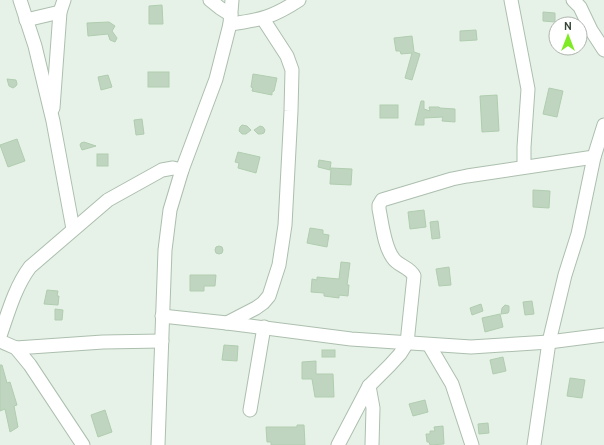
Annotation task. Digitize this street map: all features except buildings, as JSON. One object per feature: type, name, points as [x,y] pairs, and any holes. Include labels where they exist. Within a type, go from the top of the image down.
[{"type":"street","points":[[20,0],[35,46],[53,121],[73,229]]},
{"type":"street","points":[[210,0],[230,20],[263,19],[299,0]]},
{"type":"street","points":[[158,445],[162,316],[167,229],[170,210],[182,170],[216,79],[230,20],[232,0]]},
{"type":"street","points":[[511,0],[528,80],[524,166]]},
{"type":"street","points":[[573,0],[580,8],[591,30],[604,50]]},
{"type":"street","points":[[26,20],[62,6],[53,121]]},
{"type":"street","points":[[227,323],[256,308],[269,296],[279,265],[285,224],[292,70],[287,56],[263,19]]},
{"type":"street","points":[[534,445],[549,342],[565,275],[578,234],[594,157],[604,125]]},
{"type":"street","points":[[338,445],[369,386],[390,366],[407,343],[414,276],[409,270],[398,264],[392,258],[379,209],[382,200],[452,179],[524,166],[594,157]]},
{"type":"street","points":[[0,336],[23,276],[30,267],[108,200],[130,186],[167,168],[182,170]]},
{"type":"street","points":[[162,316],[264,327],[351,339],[471,347],[549,342],[604,335]]},
{"type":"street","points":[[250,410],[264,327]]},
{"type":"street","points":[[0,341],[16,348],[30,365],[83,445]]},
{"type":"street","points":[[16,348],[103,342],[162,341]]},
{"type":"street","points":[[429,345],[452,384],[472,445]]},
{"type":"street","points":[[369,386],[373,408],[372,445]]}]
